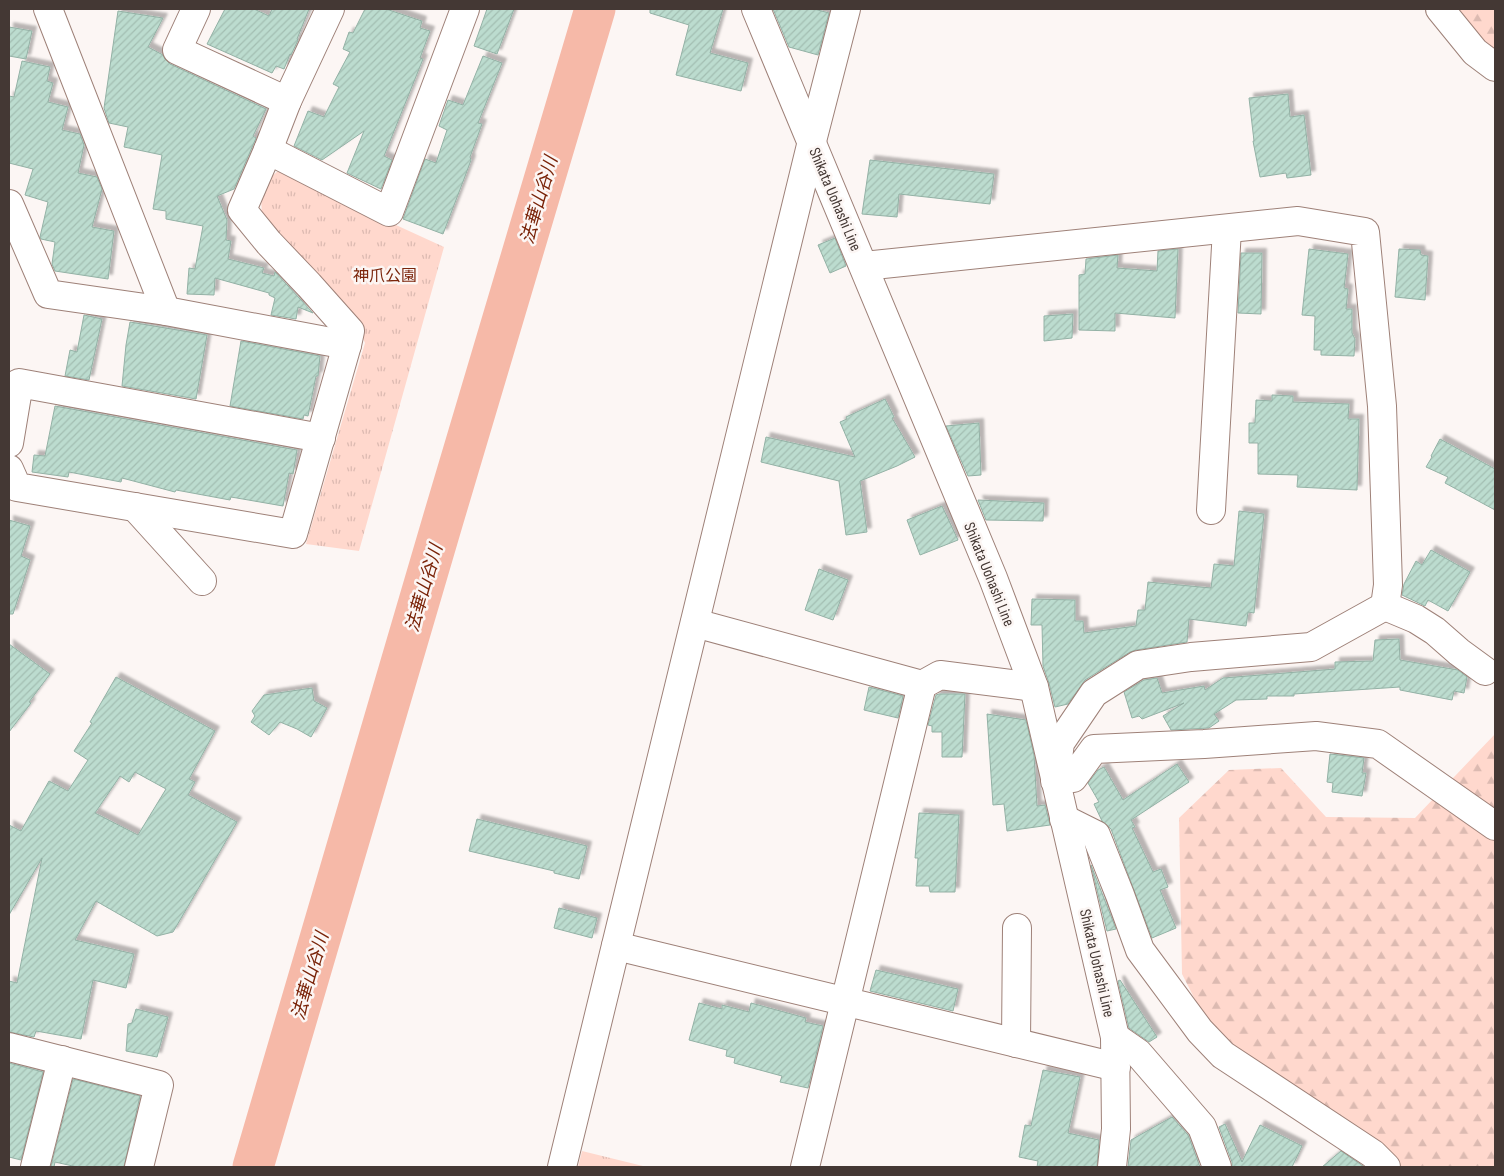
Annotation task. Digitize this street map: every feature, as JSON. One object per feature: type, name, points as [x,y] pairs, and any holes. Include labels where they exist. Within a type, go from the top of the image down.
[{"type":"street","points":[[48,9],[166,311]]},
{"type":"street","points":[[196,9],[177,50],[287,101]]},
{"type":"street","points":[[14,487],[293,534],[350,331],[269,243],[242,210],[287,101],[330,9]]},
{"type":"street","points":[[268,150],[389,212],[465,9]]},
{"type":"street","name":"Shikata Uohashi Line","points":[[756,9],[993,578],[1034,687],[1115,1037],[1116,1129],[1112,1167]]},
{"type":"street","points":[[562,1167],[812,141],[846,9]]},
{"type":"street","points":[[1440,9],[1475,52],[1495,67]]},
{"type":"street","points":[[10,212],[48,294],[166,311],[347,345]]},
{"type":"street","points":[[864,266],[1298,221],[1365,232],[1382,406],[1388,585],[1385,606]]},
{"type":"street","points":[[1211,510],[1228,229]]},
{"type":"street","points":[[9,443],[19,383],[321,438]]},
{"type":"street","points":[[134,507],[202,581]]},
{"type":"street","points":[[1385,606],[1435,631],[1485,671]]},
{"type":"street","points":[[1385,606],[1311,646],[1191,657],[1138,665],[1094,693],[1060,743],[1055,781],[1074,778],[1094,749],[1316,736],[1378,744],[1495,826]]},
{"type":"street","points":[[695,623],[922,685],[940,675],[1034,687]]},
{"type":"street","points":[[805,1167],[922,685]]},
{"type":"street","points":[[1064,819],[1096,835],[1140,950],[1200,1031],[1223,1055],[1373,1154],[1386,1167]]},
{"type":"street","points":[[1016,1043],[1017,928]]},
{"type":"street","points":[[616,946],[845,1003],[1116,1067]]},
{"type":"street","points":[[1115,1037],[1138,1053],[1202,1127],[1217,1167]]},
{"type":"street","points":[[9,1047],[160,1085],[139,1167]]},
{"type":"street","points":[[34,1167],[62,1060]]},
{"type":"street","points":[[1287,1096],[1303,1120],[1326,1142],[1333,1153]]},
{"type":"green space","points":[[1424,9],[1495,9],[1495,72]]},
{"type":"green space","name":"神爪公園","points":[[278,171],[444,247],[359,551],[306,544],[365,343],[352,313],[262,218],[261,196],[272,176]]},
{"type":"green space","points":[[1495,734],[1495,1167],[1396,1167],[1211,1031],[1182,974],[1179,818],[1229,770],[1281,768],[1326,817],[1415,818]]},
{"type":"green space","points":[[582,1151],[647,1167],[578,1167]]},
{"type":"building","points":[[225,9],[254,9],[269,16],[272,9],[309,9],[298,40],[284,69],[276,66],[272,73],[207,44]]},
{"type":"building","points":[[365,9],[386,9],[422,21],[420,28],[430,31],[420,58],[423,59],[384,156],[392,160],[381,189],[347,173],[364,131],[322,160],[294,146],[308,111],[324,117],[339,87],[333,84],[350,52],[343,49],[349,32],[353,33]]},
{"type":"building","points":[[487,9],[514,9],[497,54],[474,46]]},
{"type":"building","points":[[650,9],[723,9],[710,53],[748,63],[741,91],[676,75],[689,25],[650,13]]},
{"type":"building","points":[[773,9],[814,9],[829,13],[818,55],[789,47]]},
{"type":"building","points":[[118,11],[163,18],[148,47],[163,55],[170,64],[266,109],[253,136],[256,138],[234,189],[217,196],[227,220],[226,240],[231,241],[228,259],[264,268],[262,273],[274,276],[275,272],[313,313],[298,307],[296,319],[271,315],[275,298],[269,295],[269,293],[215,278],[214,295],[187,294],[189,268],[195,269],[203,226],[166,219],[166,211],[153,209],[162,155],[124,147],[128,127],[109,123],[104,108]]},
{"type":"building","points":[[9,27],[32,31],[26,59],[9,56]]},
{"type":"building","points":[[483,56],[502,63],[478,123],[482,124],[470,157],[471,160],[443,234],[403,219],[425,159],[436,163],[447,130],[439,126],[448,100],[463,105]]},
{"type":"building","points":[[22,61],[50,67],[47,81],[53,83],[48,102],[68,107],[62,130],[80,134],[84,145],[78,173],[97,177],[102,189],[92,227],[114,231],[108,279],[55,271],[52,264],[55,242],[41,239],[40,237],[48,202],[25,195],[33,169],[9,163],[9,96],[14,97]]},
{"type":"building","points":[[1288,94],[1290,117],[1304,115],[1311,175],[1287,178],[1286,173],[1260,177],[1253,141],[1249,98]]},
{"type":"building","points":[[870,160],[994,174],[990,204],[899,194],[897,217],[862,214]]},
{"type":"building","points":[[835,238],[846,266],[830,273],[818,245]]},
{"type":"building","points":[[1178,249],[1175,318],[1115,313],[1115,331],[1079,330],[1079,275],[1085,274],[1086,259],[1118,255],[1117,268],[1157,271],[1158,251]]},
{"type":"building","points":[[1309,249],[1348,254],[1344,288],[1348,289],[1346,309],[1352,309],[1352,333],[1355,339],[1354,356],[1321,355],[1321,350],[1314,350],[1315,316],[1302,315]]},
{"type":"building","points":[[1399,249],[1420,250],[1421,255],[1428,256],[1425,300],[1395,297]]},
{"type":"building","points":[[1241,253],[1262,253],[1261,314],[1238,313]]},
{"type":"building","points":[[1073,314],[1072,338],[1044,341],[1044,316]]},
{"type":"building","points":[[84,315],[102,319],[89,380],[65,376],[70,350],[77,352]]},
{"type":"building","points":[[130,322],[207,335],[196,399],[122,386]]},
{"type":"building","points":[[241,341],[320,356],[318,376],[316,376],[308,416],[304,415],[303,419],[230,406]]},
{"type":"building","points":[[1272,395],[1293,396],[1293,402],[1349,404],[1348,419],[1359,419],[1357,490],[1297,487],[1298,475],[1258,474],[1258,443],[1249,443],[1249,423],[1255,423],[1256,400],[1272,401]]},
{"type":"building","points":[[885,399],[894,417],[892,418],[915,457],[860,481],[867,532],[846,535],[839,481],[761,462],[766,437],[855,457],[840,422],[847,419],[846,417]]},
{"type":"building","points":[[55,406],[297,450],[293,474],[289,473],[283,506],[231,497],[230,500],[176,490],[175,492],[122,478],[121,482],[69,472],[68,477],[32,472],[34,455],[45,456]]},
{"type":"building","points":[[979,423],[981,475],[968,476],[946,426]]},
{"type":"building","points":[[1440,439],[1495,469],[1495,510],[1445,483],[1448,477],[1426,467]]},
{"type":"building","points":[[978,500],[1044,503],[1043,521],[986,520]]},
{"type":"building","points":[[942,506],[958,540],[920,555],[907,520]]},
{"type":"building","points":[[1239,511],[1264,514],[1254,613],[1248,612],[1246,626],[1189,619],[1187,642],[1130,652],[1085,680],[1068,704],[1055,707],[1043,666],[1042,625],[1031,625],[1032,599],[1075,600],[1075,621],[1083,621],[1084,633],[1136,626],[1138,610],[1145,610],[1148,582],[1211,588],[1214,564],[1234,566]]},
{"type":"building","points":[[9,520],[30,526],[21,556],[30,560],[13,614],[9,614]]},
{"type":"building","points":[[1431,550],[1470,572],[1448,611],[1428,600],[1425,606],[1402,595],[1404,584],[1416,561],[1422,565]]},
{"type":"building","points":[[819,569],[848,580],[833,620],[805,610]]},
{"type":"building","points":[[1399,639],[1400,660],[1458,670],[1467,677],[1464,693],[1454,691],[1452,700],[1400,690],[1400,687],[1294,694],[1294,696],[1267,696],[1267,699],[1236,700],[1214,714],[1219,721],[1209,728],[1171,730],[1163,716],[1184,703],[1142,719],[1139,716],[1132,718],[1124,692],[1144,680],[1157,678],[1162,693],[1204,686],[1205,690],[1223,678],[1335,669],[1335,662],[1373,661],[1375,640]]},
{"type":"building","points":[[9,644],[50,674],[9,732]]},
{"type":"building","points":[[116,677],[215,731],[189,779],[195,782],[188,795],[237,822],[173,932],[157,936],[96,901],[75,940],[134,954],[126,988],[93,980],[81,1039],[36,1031],[34,1037],[9,1032],[9,981],[17,983],[42,858],[9,915],[9,825],[21,831],[49,781],[68,791],[88,760],[74,751],[92,723],[90,722]],"holes":[[[135,772],[166,789],[138,835],[95,813],[120,776],[129,782]]]},
{"type":"building","points":[[869,687],[903,696],[898,718],[864,710]]},
{"type":"building","points":[[312,688],[314,701],[327,708],[311,737],[280,722],[269,735],[251,722],[255,716],[252,711],[264,695]]},
{"type":"building","points":[[965,694],[962,757],[942,757],[942,732],[932,732],[932,726],[928,725],[936,695]]},
{"type":"building","points":[[987,714],[1026,720],[1034,755],[1037,806],[1045,805],[1050,825],[1007,831],[1004,804],[993,805]]},
{"type":"building","points":[[1330,754],[1364,758],[1362,773],[1366,773],[1362,796],[1332,792],[1333,783],[1327,782]]},
{"type":"building","points":[[1177,764],[1189,782],[1131,820],[1135,827],[1132,828],[1153,872],[1161,869],[1168,887],[1160,890],[1176,928],[1152,938],[1111,829],[1102,821],[1094,804],[1099,802],[1088,783],[1098,770],[1104,767],[1123,800]]},
{"type":"building","points":[[919,813],[959,815],[955,892],[930,892],[929,886],[916,886],[918,858],[915,858]]},
{"type":"building","points":[[477,819],[587,846],[579,879],[554,873],[554,871],[469,851]]},
{"type":"building","points":[[1091,865],[1105,901],[1116,929],[1107,931]]},
{"type":"building","points":[[559,908],[597,918],[592,938],[554,928]]},
{"type":"building","points":[[876,970],[958,989],[953,1011],[870,991]]},
{"type":"building","points":[[1120,980],[1157,1037],[1149,1042],[1129,1028],[1118,981]]},
{"type":"building","points":[[699,1003],[722,1009],[722,1005],[749,1012],[751,1003],[806,1018],[805,1022],[823,1026],[808,1088],[780,1082],[782,1076],[734,1063],[735,1058],[726,1056],[727,1050],[689,1040]]},
{"type":"building","points":[[136,1009],[168,1017],[157,1057],[126,1051],[128,1024],[132,1023]]},
{"type":"building","points":[[9,1063],[43,1072],[21,1160],[9,1157]]},
{"type":"building","points":[[1043,1070],[1080,1077],[1068,1133],[1099,1140],[1097,1167],[1037,1167],[1038,1161],[1019,1157],[1025,1125],[1031,1126]]},
{"type":"building","points":[[73,1079],[140,1096],[124,1167],[77,1167],[55,1162],[54,1167],[51,1166]]},
{"type":"building","points":[[1172,1117],[1188,1135],[1200,1167],[1128,1167],[1131,1140]]},
{"type":"building","points":[[1225,1124],[1242,1162],[1260,1125],[1302,1146],[1292,1167],[1232,1167],[1232,1162],[1219,1127]]},
{"type":"building","points":[[1341,1151],[1363,1166],[1364,1167],[1322,1167]]},
{"type":"waterway","name":"法華山谷川","points":[[253,1167],[595,9]]}]
